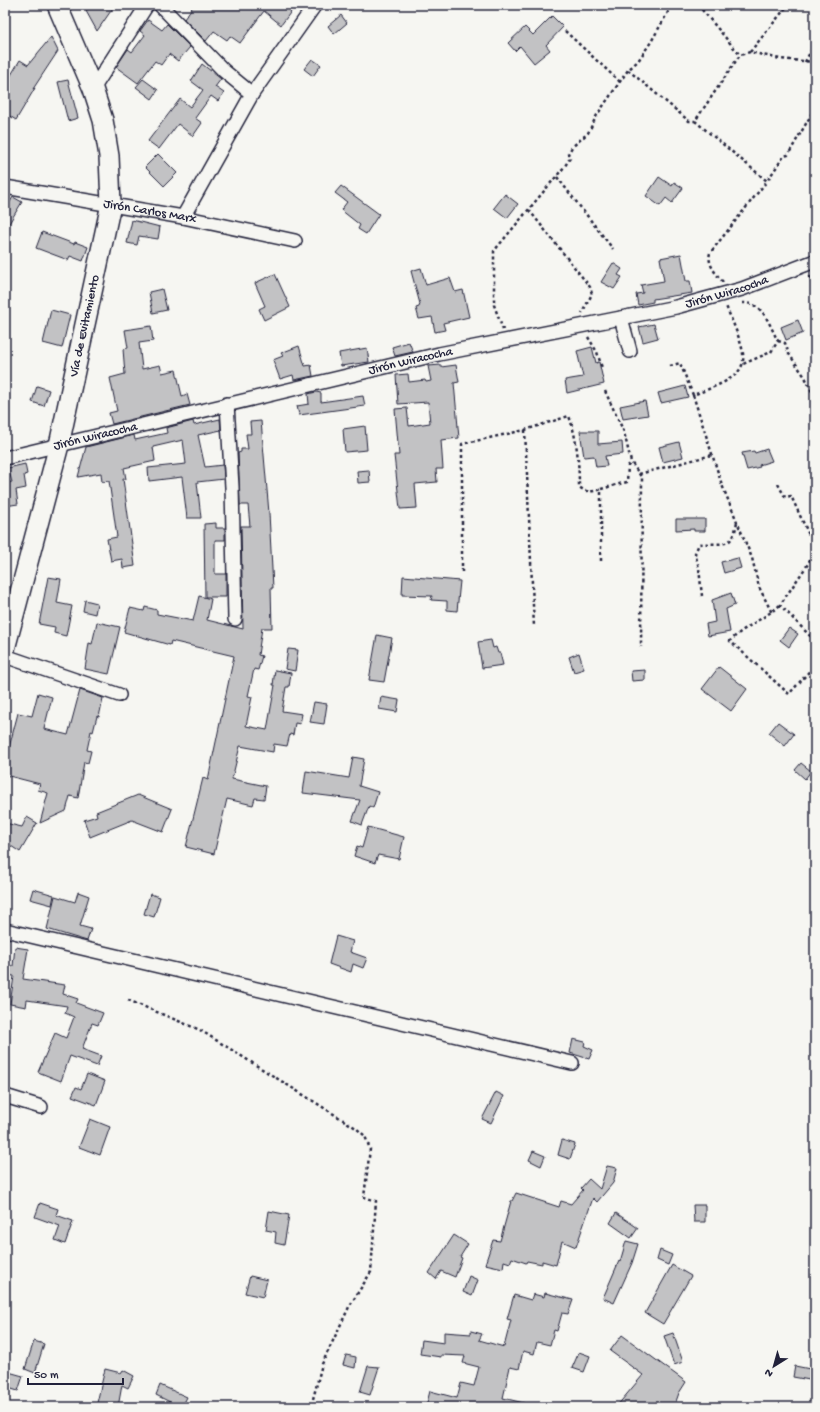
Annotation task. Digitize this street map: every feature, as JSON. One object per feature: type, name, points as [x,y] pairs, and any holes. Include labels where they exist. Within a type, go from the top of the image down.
[{"type":"highway","name":"Vía de Evitamiento","points":[[5,649],[59,445],[111,204],[110,156],[103,120],[93,89],[57,5]]},
{"type":"street","points":[[93,89],[147,5]]},
{"type":"street","points":[[160,5],[224,71],[252,94]]},
{"type":"street","points":[[183,217],[252,94],[315,5]]},
{"type":"street","name":"Jirón Carlos Marx","points":[[5,188],[111,204],[183,217],[295,241]]},
{"type":"street","name":"Jirón Wiracocha","points":[[5,458],[439,354],[508,340],[581,321],[621,318],[727,299],[811,263]]},
{"type":"street","points":[[621,318],[630,351]]},
{"type":"street","points":[[227,404],[232,487],[235,619]]},
{"type":"street","points":[[5,656],[119,694]]},
{"type":"street","points":[[5,930],[572,1063]]},
{"type":"street","points":[[5,1096],[41,1107]]},
{"type":"path","points":[[508,340],[494,304],[494,251],[570,158],[568,154],[572,147],[588,133],[597,115],[628,70],[638,62],[672,5]]},
{"type":"path","points":[[698,5],[740,56]]},
{"type":"path","points":[[694,121],[740,56],[750,52],[788,5]]},
{"type":"path","points":[[565,32],[620,82]]},
{"type":"path","points":[[805,62],[815,43]]},
{"type":"path","points":[[750,52],[761,56],[815,62]]},
{"type":"path","points":[[628,70],[689,121],[694,121],[767,181]]},
{"type":"path","points":[[693,395],[718,386],[733,378],[745,359],[727,299],[711,265],[709,258],[710,253],[767,181],[784,156],[788,155],[815,108]]},
{"type":"path","points":[[556,177],[613,249]]},
{"type":"path","points":[[529,210],[590,287],[592,294],[582,313],[581,321],[597,352],[602,368]]},
{"type":"path","points":[[811,263],[815,294]]},
{"type":"path","points":[[737,303],[753,305],[765,315],[778,341],[785,343],[789,354],[805,377],[815,398]]},
{"type":"path","points":[[743,364],[771,352],[778,341]]},
{"type":"path","points":[[670,366],[680,363],[693,395],[722,485],[752,558],[759,587],[772,613]]},
{"type":"path","points":[[605,392],[624,432],[631,462],[642,478],[641,646]]},
{"type":"path","points":[[462,572],[462,444],[525,430],[569,416],[573,427],[578,458],[579,487],[585,491],[592,492],[627,482],[628,466],[631,462]]},
{"type":"path","points":[[525,430],[534,626]]},
{"type":"path","points":[[639,474],[712,455]]},
{"type":"path","points":[[778,484],[785,497],[792,496],[815,548],[808,564],[780,605],[772,613],[741,630],[730,641],[789,694],[815,664]]},
{"type":"path","points":[[601,489],[601,561]]},
{"type":"path","points":[[702,596],[699,568],[695,553],[698,544],[709,543],[719,546],[730,542],[735,533],[737,520]]},
{"type":"path","points":[[780,605],[815,641]]},
{"type":"path","points":[[128,1000],[200,1030],[356,1128],[365,1136],[370,1149],[364,1197],[376,1201],[371,1272],[349,1307],[322,1364],[311,1407]]},
{"type":"building","points":[[90,5],[115,5],[97,31],[86,11]]},
{"type":"building","points":[[194,5],[296,5],[281,25],[264,11],[240,43],[230,36],[227,40],[214,31],[206,41],[184,19]]},
{"type":"building","points":[[341,15],[347,23],[334,34],[328,26]]},
{"type":"building","points":[[552,16],[563,27],[546,45],[550,50],[534,63],[520,46],[515,51],[508,43],[525,27],[533,35]]},
{"type":"building","points":[[148,20],[162,30],[167,24],[190,47],[178,61],[169,54],[161,65],[155,61],[138,83],[116,67],[128,49],[132,52],[145,35],[140,31]]},
{"type":"building","points":[[51,37],[58,51],[33,89],[35,88],[16,120],[5,113],[5,85],[20,60],[28,65]]},
{"type":"building","points":[[312,59],[321,65],[313,76],[304,69]]},
{"type":"building","points":[[202,64],[221,79],[215,87],[224,93],[218,101],[211,96],[195,118],[202,123],[193,136],[178,124],[159,149],[148,141],[180,99],[190,107],[203,90],[191,81]]},
{"type":"building","points":[[143,79],[158,90],[152,99],[136,87]]},
{"type":"building","points":[[68,80],[78,118],[68,121],[58,82]]},
{"type":"building","points":[[158,154],[177,173],[164,186],[145,167]]},
{"type":"building","points":[[659,177],[672,186],[674,182],[683,188],[672,203],[666,198],[660,206],[646,196]]},
{"type":"building","points":[[341,186],[379,214],[366,234],[358,229],[360,225],[341,210],[347,202],[335,193]]},
{"type":"building","points":[[505,194],[518,204],[507,218],[494,208]]},
{"type":"building","points":[[13,197],[22,202],[5,230],[5,210]]},
{"type":"building","points":[[132,220],[160,227],[158,239],[139,236],[137,245],[127,243]]},
{"type":"building","points":[[42,232],[74,244],[75,242],[88,247],[83,261],[70,256],[68,260],[36,248]]},
{"type":"building","points":[[681,254],[686,281],[690,281],[692,293],[653,299],[653,302],[638,305],[636,294],[643,293],[641,285],[664,281],[660,258]]},
{"type":"building","points":[[613,263],[622,269],[618,275],[622,277],[614,289],[601,282]]},
{"type":"building","points":[[421,268],[426,285],[450,278],[455,292],[463,290],[469,317],[443,323],[445,330],[435,332],[432,317],[419,319],[416,308],[419,307],[420,304],[411,271]]},
{"type":"building","points":[[275,274],[290,307],[264,320],[259,309],[265,306],[255,283]]},
{"type":"building","points":[[162,289],[167,310],[153,313],[149,292]]},
{"type":"building","points":[[51,310],[70,315],[62,348],[43,343]]},
{"type":"building","points":[[798,320],[803,333],[786,340],[781,327]]},
{"type":"building","points":[[654,324],[658,338],[643,342],[639,327]]},
{"type":"building","points":[[151,326],[153,341],[139,343],[142,369],[160,365],[162,373],[176,370],[182,396],[187,394],[190,405],[112,424],[109,413],[117,411],[110,378],[125,374],[123,349],[128,348],[125,330]]},
{"type":"building","points":[[409,342],[413,352],[395,356],[392,347]]},
{"type":"building","points":[[299,346],[305,366],[311,365],[313,376],[294,380],[293,375],[280,379],[273,360],[283,356],[281,353]]},
{"type":"building","points":[[592,347],[596,363],[599,362],[604,384],[567,393],[565,380],[583,377],[577,351]]},
{"type":"building","points":[[367,348],[369,362],[341,366],[339,353]]},
{"type":"building","points":[[441,365],[441,367],[456,365],[459,382],[454,383],[459,438],[441,440],[443,469],[436,469],[437,482],[415,484],[417,508],[400,509],[394,455],[399,455],[395,409],[407,408],[409,426],[430,423],[428,402],[398,404],[396,375],[408,374],[409,382],[425,380],[426,382],[431,381],[428,366]]},
{"type":"building","points":[[37,386],[49,390],[44,406],[32,402]]},
{"type":"building","points":[[685,386],[688,397],[661,403],[658,393]]},
{"type":"building","points":[[316,392],[321,393],[321,402],[363,396],[365,406],[299,415],[297,406],[309,404],[308,394]]},
{"type":"building","points":[[645,401],[648,415],[623,419],[620,406]]},
{"type":"building","points":[[220,419],[221,430],[198,435],[205,467],[223,465],[224,479],[197,482],[201,518],[187,518],[182,477],[149,481],[148,468],[186,464],[183,440],[153,447],[155,461],[124,468],[126,479],[123,479],[135,566],[123,568],[122,559],[111,561],[107,539],[117,537],[109,481],[102,482],[101,473],[78,477],[86,447],[134,435],[135,440],[167,433],[166,428],[193,421],[194,425]]},
{"type":"building","points":[[261,421],[269,513],[273,588],[271,588],[272,628],[262,628],[258,655],[262,656],[258,670],[254,669],[248,696],[252,697],[246,726],[267,730],[275,685],[273,685],[275,670],[291,673],[289,687],[286,687],[282,711],[302,714],[300,724],[295,723],[293,735],[290,734],[287,746],[274,744],[273,752],[240,746],[232,779],[266,786],[264,799],[255,798],[253,805],[227,799],[214,854],[186,847],[203,778],[208,780],[234,656],[171,641],[170,645],[124,632],[130,608],[144,611],[145,607],[157,610],[157,614],[193,621],[199,596],[211,599],[207,620],[243,629],[241,526],[250,526],[248,505],[240,505],[238,453],[241,452],[241,449],[248,449],[246,434],[251,434],[250,422]]},
{"type":"building","points":[[365,426],[367,450],[345,452],[343,429]]},
{"type":"building","points":[[580,431],[598,431],[598,444],[622,442],[623,454],[605,456],[607,466],[596,467],[594,456],[584,457]]},
{"type":"building","points":[[679,442],[683,457],[663,462],[659,447]]},
{"type":"building","points":[[767,449],[772,461],[759,465],[760,467],[747,470],[742,453],[754,451],[755,453]]},
{"type":"building","points":[[25,464],[27,474],[24,475],[26,488],[16,490],[18,504],[5,506],[5,483],[12,482],[8,468]]},
{"type":"building","points":[[369,470],[370,482],[358,483],[357,471]]},
{"type":"building","points":[[676,519],[705,519],[705,531],[694,531],[694,529],[676,530]]},
{"type":"building","points":[[216,523],[216,528],[225,528],[225,540],[215,540],[215,574],[226,574],[226,597],[205,597],[204,524]]},
{"type":"building","points":[[738,558],[741,568],[724,573],[721,562]]},
{"type":"building","points":[[403,576],[460,581],[457,611],[447,610],[447,601],[431,600],[432,596],[402,595]]},
{"type":"building","points":[[48,577],[61,579],[57,603],[72,606],[66,636],[54,633],[55,627],[39,624]]},
{"type":"building","points":[[731,593],[735,605],[726,609],[730,632],[708,636],[706,624],[715,622],[712,600]]},
{"type":"building","points":[[85,600],[97,603],[95,614],[83,611]]},
{"type":"building","points":[[97,622],[120,627],[109,674],[85,669],[89,643],[92,644]]},
{"type":"building","points":[[789,628],[798,634],[789,647],[780,640]]},
{"type":"building","points":[[377,635],[392,638],[384,682],[369,680]]},
{"type":"building","points":[[491,640],[493,648],[496,647],[498,653],[500,653],[503,665],[482,668],[478,642]]},
{"type":"building","points":[[288,649],[298,650],[295,671],[285,669]]},
{"type":"building","points":[[579,653],[584,669],[574,672],[569,657]]},
{"type":"building","points":[[719,667],[747,689],[731,711],[702,689]]},
{"type":"building","points":[[645,670],[645,680],[632,681],[631,671]]},
{"type":"building","points":[[80,690],[103,698],[99,717],[97,716],[93,732],[91,731],[87,750],[91,751],[88,763],[84,762],[78,798],[70,796],[66,811],[40,823],[48,793],[38,790],[40,784],[5,775],[5,763],[18,713],[32,716],[38,693],[52,697],[44,729],[68,735]]},
{"type":"building","points":[[381,697],[399,700],[397,712],[379,709]]},
{"type":"building","points":[[314,702],[327,704],[324,724],[310,722]]},
{"type":"building","points":[[778,722],[794,734],[785,746],[769,733]]},
{"type":"building","points":[[353,757],[364,759],[359,786],[378,792],[373,808],[369,806],[362,825],[352,821],[360,800],[303,793],[306,771],[349,778]]},
{"type":"building","points":[[801,763],[811,771],[805,779],[795,770]]},
{"type":"building","points":[[138,795],[172,809],[163,832],[132,820],[90,837],[84,820],[97,816],[96,812]]},
{"type":"building","points":[[27,817],[37,823],[20,852],[5,842],[5,823],[22,827]]},
{"type":"building","points":[[368,827],[404,837],[399,859],[378,855],[375,863],[354,856],[357,846],[362,848]]},
{"type":"building","points":[[33,889],[54,895],[52,905],[30,899]]},
{"type":"building","points":[[78,892],[89,896],[80,926],[91,929],[87,941],[47,929],[55,896],[75,902]]},
{"type":"building","points":[[150,894],[160,897],[154,917],[144,914]]},
{"type":"building","points":[[336,936],[353,941],[350,952],[367,958],[363,968],[353,964],[351,972],[329,964]]},
{"type":"building","points":[[15,947],[28,949],[23,979],[65,985],[63,994],[78,999],[76,1003],[103,1013],[98,1025],[92,1023],[82,1049],[101,1056],[97,1066],[70,1056],[61,1081],[38,1072],[55,1033],[66,1038],[74,1017],[65,1013],[67,1006],[27,1000],[26,1007],[10,1004],[14,976],[5,975],[5,965],[13,966]]},
{"type":"building","points":[[573,1039],[585,1042],[584,1046],[593,1050],[589,1059],[570,1053]]},
{"type":"building","points":[[87,1074],[105,1081],[96,1105],[72,1096],[76,1087],[81,1089]]},
{"type":"building","points":[[496,1092],[504,1096],[491,1123],[482,1119]]},
{"type":"building","points":[[90,1119],[110,1127],[100,1155],[79,1147]]},
{"type":"building","points":[[562,1140],[575,1144],[570,1159],[558,1155]]},
{"type":"building","points":[[533,1151],[545,1156],[541,1166],[529,1160]]},
{"type":"building","points":[[607,1166],[617,1168],[613,1183],[597,1202],[593,1198],[576,1247],[562,1241],[556,1265],[542,1261],[542,1264],[527,1261],[526,1263],[512,1258],[510,1263],[504,1261],[503,1268],[485,1264],[493,1240],[500,1241],[511,1201],[516,1193],[559,1207],[561,1201],[571,1204],[583,1190],[581,1188],[589,1179],[600,1189]]},
{"type":"building","points":[[40,1203],[58,1209],[56,1215],[73,1221],[65,1244],[55,1240],[60,1226],[35,1217]]},
{"type":"building","points":[[693,1205],[705,1205],[705,1222],[694,1222]]},
{"type":"building","points":[[269,1211],[289,1215],[284,1245],[275,1243],[276,1232],[266,1230]]},
{"type":"building","points":[[616,1213],[638,1228],[631,1238],[610,1223]]},
{"type":"building","points":[[454,1235],[468,1244],[460,1257],[462,1258],[455,1277],[441,1271],[436,1279],[429,1273]]},
{"type":"building","points":[[626,1241],[638,1244],[632,1263],[614,1303],[603,1298],[619,1261],[620,1262]]},
{"type":"building","points":[[660,1250],[672,1255],[668,1265],[657,1260]]},
{"type":"building","points":[[672,1265],[691,1276],[663,1324],[645,1313]]},
{"type":"building","points":[[250,1276],[267,1280],[263,1297],[245,1293]]},
{"type":"building","points":[[469,1276],[478,1280],[472,1296],[463,1292]]},
{"type":"building","points":[[545,1293],[573,1300],[568,1314],[562,1313],[557,1331],[554,1330],[550,1345],[537,1342],[534,1354],[523,1351],[519,1369],[510,1367],[503,1398],[524,1403],[524,1407],[426,1407],[430,1391],[457,1398],[461,1383],[474,1386],[479,1367],[463,1363],[465,1356],[441,1355],[441,1357],[420,1354],[422,1340],[444,1343],[444,1332],[471,1334],[471,1331],[482,1334],[479,1340],[504,1347],[511,1320],[507,1319],[514,1295],[531,1300],[533,1294],[544,1297]]},
{"type":"building","points":[[673,1333],[683,1362],[674,1365],[664,1336]]},
{"type":"building","points":[[622,1335],[686,1382],[679,1393],[674,1407],[616,1407],[643,1375],[610,1351]]},
{"type":"building","points":[[34,1341],[44,1344],[35,1373],[25,1369]]},
{"type":"building","points":[[579,1352],[590,1356],[584,1372],[572,1368]]},
{"type":"building","points":[[346,1355],[356,1357],[355,1368],[343,1365]]},
{"type":"building","points":[[368,1366],[379,1367],[370,1395],[360,1392]]},
{"type":"building","points":[[795,1366],[815,1370],[815,1381],[793,1377]]},
{"type":"building","points":[[105,1369],[121,1373],[123,1370],[134,1376],[128,1388],[122,1385],[118,1407],[96,1407]]},
{"type":"building","points":[[5,1371],[23,1376],[18,1391],[5,1387]]},
{"type":"building","points":[[160,1385],[187,1397],[182,1407],[168,1407],[170,1402],[156,1395]]}]
